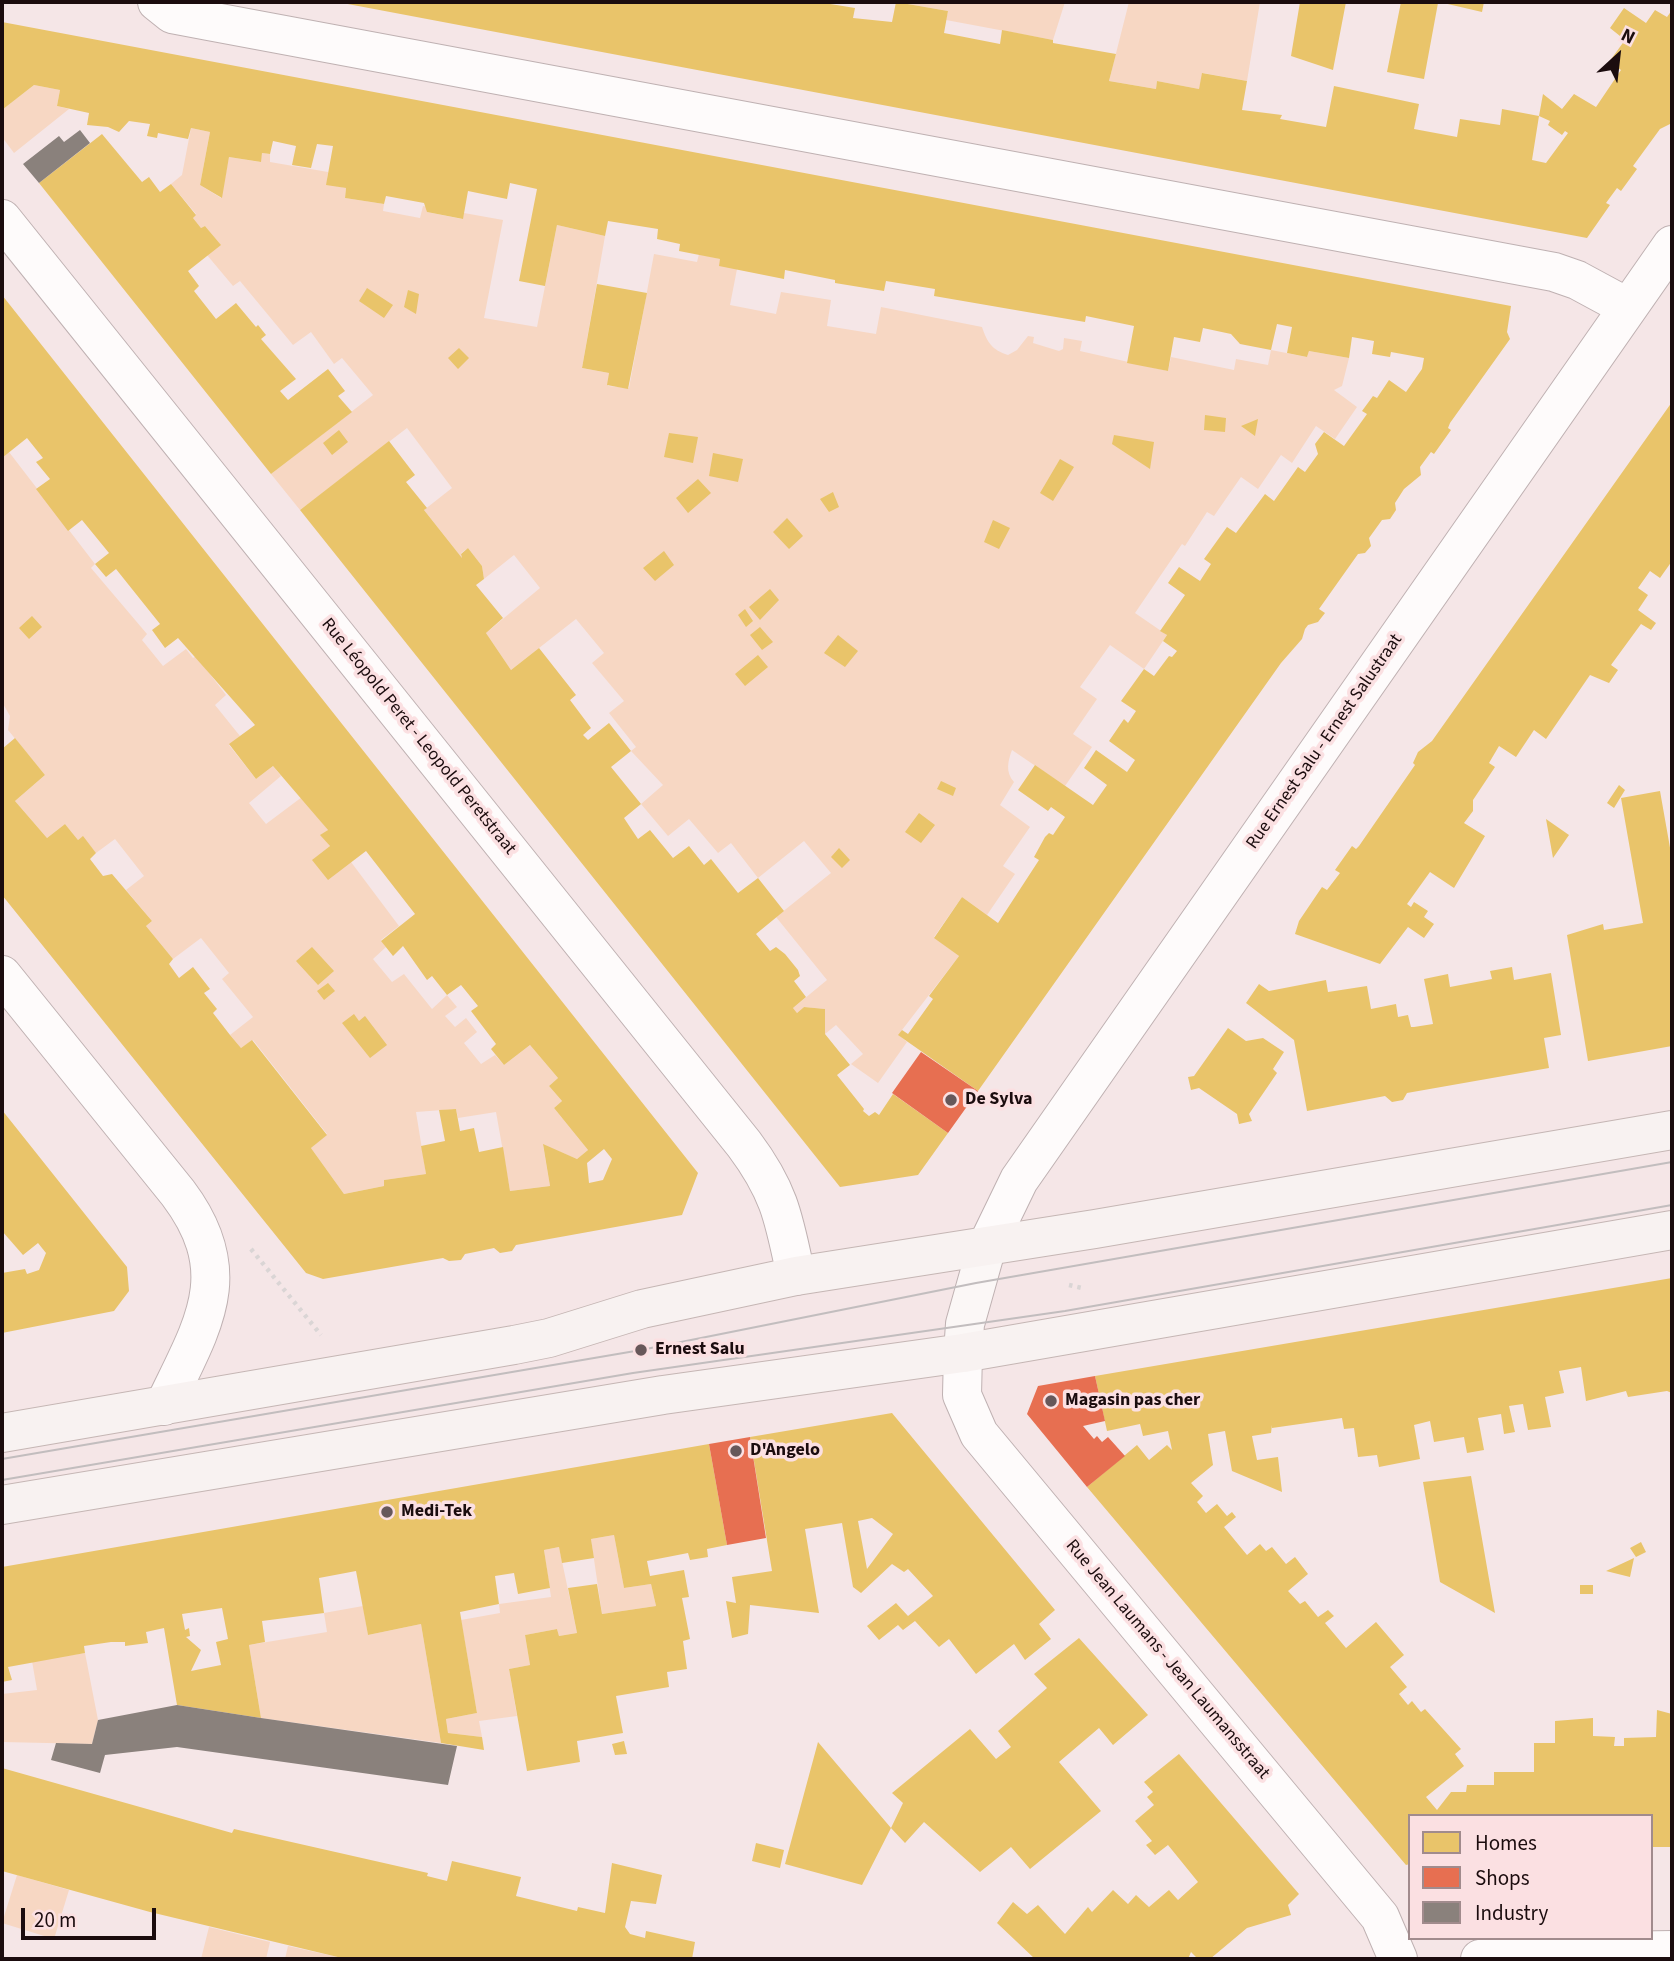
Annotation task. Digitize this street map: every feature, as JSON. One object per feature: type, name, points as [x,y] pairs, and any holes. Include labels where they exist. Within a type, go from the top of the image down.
[{"type":"main road","points":[[2,1433],[549,1338],[642,1309],[796,1276],[1672,1129]]},
{"type":"main road","points":[[2,1505],[663,1395],[963,1353],[1672,1230]]},
{"type":"main road","points":[[963,1353],[965,1324],[987,1246]]},
{"type":"street","points":[[157,2],[172,14],[1554,272],[1627,307]]},
{"type":"street","name":"Rue Léopold Peret - Leopold Peretstraat","points":[[2,219],[744,1144],[773,1186],[781,1205],[796,1276]]},
{"type":"street","name":"Rue Ernest Salu - Ernest Salustraat","points":[[987,1246],[1019,1180],[1672,245]]},
{"type":"street","points":[[2,975],[178,1193],[202,1229],[211,1261],[207,1307],[196,1339],[164,1406]]},
{"type":"street","name":"Rue Jean Laumans - Jean Laumansstraat","points":[[963,1353],[962,1395],[979,1434],[1380,1917],[1398,1959]]},
{"type":"street","points":[[1480,1959],[1544,1952],[1672,1950]]},
{"type":"path","points":[[1062,1335],[1075,1231]]},
{"type":"path","points":[[246,1243],[349,1372]]},
{"type":"shaded area","points":[[896,2],[1065,2],[1053,40],[946,20],[948,11]]},
{"type":"shaded area","points":[[1129,2],[1260,2],[1247,81],[1203,73],[1199,89],[1157,81],[1156,89],[1109,81]]},
{"type":"shaded area","points":[[34,85],[60,90],[57,106],[69,109],[14,153],[2,137],[2,110]]},
{"type":"shaded area","points":[[191,128],[210,132],[200,185],[221,198],[229,157],[260,162],[262,153],[270,154],[270,162],[328,172],[327,184],[346,188],[345,198],[384,204],[383,211],[420,218],[423,206],[428,207],[427,212],[462,219],[464,213],[503,220],[484,318],[537,327],[557,225],[605,236],[582,368],[609,373],[608,386],[629,388],[654,254],[697,262],[699,254],[720,259],[737,269],[730,305],[776,314],[781,292],[831,300],[827,326],[876,334],[881,307],[982,327],[991,345],[1008,355],[1017,350],[1028,336],[1034,337],[1033,343],[1059,351],[1063,349],[1064,338],[1082,341],[1080,351],[1168,371],[1171,357],[1234,370],[1236,359],[1268,365],[1271,350],[1307,357],[1309,351],[1349,358],[1342,386],[1334,390],[1357,407],[1335,439],[1316,426],[1292,463],[1281,455],[1258,489],[1241,477],[1214,516],[1207,512],[1185,546],[1182,544],[1135,613],[1167,635],[1144,669],[1110,645],[1080,687],[1097,699],[1073,734],[1092,747],[1065,786],[1012,750],[1008,770],[1014,782],[1000,805],[1030,827],[1003,866],[1015,874],[987,915],[962,897],[934,937],[959,956],[902,1030],[899,1035],[907,1042],[878,1083],[851,1064],[863,1054],[836,1025],[825,1034],[825,1009],[804,1007],[797,1013],[793,1008],[827,980],[776,917],[831,873],[804,841],[758,878],[731,843],[718,853],[689,819],[668,836],[641,804],[663,785],[631,751],[636,747],[609,713],[624,701],[592,663],[604,653],[576,619],[511,670],[486,633],[540,588],[514,555],[484,579],[482,566],[468,548],[461,553],[462,558],[424,510],[452,488],[407,428],[300,510],[271,474],[373,395],[342,358],[334,364],[311,332],[293,345],[240,281],[233,286],[207,255],[220,244],[205,226],[201,228],[193,218],[196,214],[171,184],[182,175]]},
{"type":"shaded area","points":[[9,452],[95,564],[91,568],[147,634],[142,640],[163,666],[186,649],[193,658],[196,656],[226,695],[215,705],[240,736],[229,745],[256,779],[273,766],[281,776],[249,803],[266,824],[302,797],[328,830],[321,835],[330,846],[313,860],[351,862],[399,926],[381,940],[386,947],[373,959],[392,982],[404,974],[432,1009],[447,995],[457,1007],[445,1016],[455,1027],[466,1018],[477,1032],[464,1043],[481,1064],[495,1055],[504,1065],[530,1045],[558,1078],[549,1086],[562,1101],[554,1108],[588,1150],[577,1159],[543,1145],[550,1186],[510,1191],[496,1112],[458,1118],[456,1109],[416,1112],[426,1174],[384,1180],[384,1186],[344,1194],[311,1148],[327,1134],[253,1040],[241,1048],[230,1035],[253,1017],[222,979],[229,973],[201,938],[173,959],[146,926],[152,921],[126,890],[144,876],[115,839],[96,853],[82,837],[78,840],[65,824],[47,838],[15,801],[45,775],[8,730],[10,716],[2,702],[2,458]]},
{"type":"shaded area","points":[[614,1535],[624,1588],[651,1584],[656,1606],[602,1614],[591,1539]]},
{"type":"shaded area","points":[[559,1547],[577,1633],[559,1636],[557,1629],[525,1635],[530,1665],[509,1669],[517,1716],[479,1721],[482,1737],[448,1733],[446,1719],[477,1713],[461,1620],[500,1613],[499,1604],[551,1597],[544,1550]]},
{"type":"shaded area","points":[[363,1606],[368,1635],[421,1624],[441,1743],[261,1718],[249,1645],[327,1632],[324,1613]]},
{"type":"shaded area","points":[[85,1653],[98,1720],[92,1744],[2,1742],[2,1694],[37,1690],[32,1661]]},
{"type":"shaded area","points":[[17,1875],[69,1890],[54,1939],[2,1923]]},
{"type":"shaded area","points":[[209,1927],[270,1942],[266,1959],[201,1959]]},
{"type":"shaded area","points":[[288,1946],[338,1957],[338,1959],[285,1959]]},
{"type":"building: Homes","points":[[337,2],[818,2],[855,8],[853,18],[892,22],[896,2],[948,11],[944,33],[1000,44],[1002,30],[1053,40],[1053,43],[1116,54],[1109,81],[1156,89],[1157,81],[1199,89],[1202,73],[1247,81],[1242,110],[1282,115],[1280,119],[1326,127],[1334,86],[1419,104],[1414,129],[1457,137],[1460,119],[1500,125],[1502,109],[1539,116],[1543,94],[1562,109],[1574,94],[1596,107],[1621,70],[1609,62],[1625,40],[1610,28],[1624,8],[1646,23],[1655,10],[1667,17],[1672,10],[1672,123],[1660,129],[1633,166],[1637,169],[1621,191],[1617,188],[1606,203],[1610,205],[1587,238]],"holes":[[[1539,116],[1550,121],[1548,125],[1562,135],[1565,131],[1568,133],[1546,163],[1532,160]]]},
{"type":"building: Homes","points":[[1300,2],[1346,2],[1333,70],[1291,56]]},
{"type":"building: Homes","points":[[1401,2],[1438,3],[1424,79],[1387,72]]},
{"type":"building: Homes","points":[[1439,2],[1484,2],[1482,12]]},
{"type":"building: Homes","points":[[2,22],[1511,306],[1507,332],[1510,339],[1450,423],[1448,428],[1451,430],[1434,454],[1431,452],[1420,467],[1421,475],[1404,489],[1395,503],[1396,510],[1390,519],[1382,520],[1369,538],[1371,546],[1365,553],[1358,554],[1319,609],[1325,613],[1318,622],[1305,629],[1302,639],[1281,663],[978,1091],[898,1035],[902,1030],[908,1034],[933,999],[929,996],[959,956],[934,938],[962,897],[998,923],[1039,860],[1034,857],[1045,837],[1049,833],[1053,835],[1065,817],[1051,807],[1048,811],[1018,790],[1035,765],[1093,805],[1107,785],[1084,768],[1096,750],[1127,772],[1135,760],[1109,741],[1124,719],[1128,723],[1136,711],[1121,701],[1144,669],[1154,676],[1169,656],[1172,657],[1177,651],[1163,641],[1167,635],[1160,631],[1185,595],[1168,583],[1179,567],[1200,581],[1211,564],[1204,559],[1227,527],[1236,533],[1265,494],[1274,501],[1298,467],[1305,472],[1318,454],[1315,444],[1324,432],[1344,446],[1367,414],[1362,411],[1373,396],[1377,398],[1389,380],[1406,392],[1422,369],[1424,358],[1391,352],[1390,357],[1372,354],[1374,341],[1352,337],[1349,358],[1309,351],[1307,357],[1287,353],[1292,327],[1277,324],[1271,350],[1240,344],[1231,334],[1203,328],[1200,342],[1174,337],[1168,371],[1127,363],[1134,326],[1086,316],[1085,322],[934,296],[935,289],[886,281],[884,291],[835,283],[835,280],[785,270],[784,279],[719,266],[720,259],[679,251],[680,244],[657,239],[658,229],[608,221],[605,236],[557,225],[545,286],[519,281],[537,189],[510,183],[507,199],[468,191],[463,219],[427,212],[424,203],[386,196],[384,204],[345,198],[346,188],[326,185],[333,146],[317,144],[311,168],[292,165],[296,146],[273,141],[270,154],[262,153],[261,162],[229,157],[222,198],[200,185],[210,132],[191,128],[188,139],[158,133],[157,138],[147,136],[150,124],[129,121],[119,132],[108,127],[87,125],[89,113],[57,106],[60,90],[34,85],[2,110]]},
{"type":"building: Homes","points":[[102,134],[142,182],[149,177],[160,192],[171,184],[196,215],[193,218],[201,228],[205,226],[221,245],[188,271],[199,286],[194,291],[216,319],[236,303],[256,327],[258,325],[266,335],[261,339],[296,379],[280,391],[288,400],[328,369],[345,391],[338,396],[352,412],[271,474],[39,183]]},
{"type":"building: Homes","points":[[597,284],[647,293],[628,389],[607,385],[609,373],[582,368]]},
{"type":"building: Homes","points":[[367,288],[393,305],[384,318],[359,301]]},
{"type":"building: Homes","points":[[408,290],[419,294],[416,314],[404,307]]},
{"type":"building: Homes","points":[[2,295],[698,1173],[682,1215],[516,1245],[512,1251],[500,1253],[494,1248],[465,1254],[461,1260],[449,1261],[443,1258],[323,1279],[306,1273],[2,895],[2,749],[15,738],[45,775],[15,801],[47,838],[65,824],[78,840],[83,836],[96,853],[90,859],[103,876],[112,874],[152,921],[146,926],[173,959],[169,964],[179,978],[193,967],[210,989],[204,993],[217,1009],[213,1013],[230,1035],[241,1048],[252,1040],[327,1135],[311,1148],[344,1194],[384,1186],[384,1180],[426,1174],[421,1146],[445,1141],[439,1110],[456,1109],[460,1131],[474,1128],[479,1152],[503,1147],[510,1191],[550,1186],[543,1144],[577,1159],[588,1150],[554,1108],[562,1101],[549,1086],[558,1078],[530,1045],[504,1065],[491,1049],[496,1044],[471,1011],[478,1006],[461,985],[447,995],[432,976],[427,980],[403,946],[393,956],[381,941],[415,914],[366,851],[328,880],[312,860],[330,846],[320,835],[328,830],[273,766],[256,779],[229,744],[255,725],[178,638],[165,648],[152,630],[160,624],[116,569],[106,577],[95,564],[109,553],[82,520],[68,531],[36,489],[50,479],[36,462],[43,458],[27,438],[2,458]],"holes":[[[604,1149],[612,1159],[603,1180],[589,1183],[587,1163]]]},
{"type":"building: Homes","points":[[459,348],[469,358],[458,369],[448,358]]},
{"type":"building: Homes","points":[[1672,402],[1672,561],[1660,578],[1650,571],[1638,588],[1648,595],[1638,610],[1656,623],[1651,630],[1641,624],[1611,665],[1618,670],[1609,683],[1590,675],[1546,739],[1534,730],[1516,757],[1499,746],[1489,763],[1495,767],[1473,800],[1473,811],[1464,823],[1485,836],[1454,888],[1430,872],[1407,904],[1411,907],[1414,902],[1428,911],[1424,917],[1434,924],[1424,938],[1408,927],[1380,964],[1295,934],[1299,921],[1322,887],[1327,890],[1340,873],[1335,870],[1352,846],[1356,849],[1359,846],[1415,765],[1413,763],[1418,752],[1432,741]]},
{"type":"building: Homes","points":[[1205,415],[1226,418],[1225,432],[1204,430]]},
{"type":"building: Homes","points":[[1258,419],[1255,436],[1241,426]]},
{"type":"building: Homes","points":[[339,430],[348,442],[332,455],[323,443]]},
{"type":"building: Homes","points":[[669,433],[698,437],[693,463],[664,457]]},
{"type":"building: Homes","points":[[1114,435],[1154,442],[1150,469],[1112,444]]},
{"type":"building: Homes","points":[[389,441],[415,475],[406,482],[427,508],[424,510],[462,558],[461,554],[468,548],[482,566],[484,579],[476,585],[503,618],[486,633],[511,670],[539,648],[576,695],[570,700],[591,728],[583,735],[588,740],[609,723],[631,751],[611,767],[641,804],[624,818],[638,839],[650,830],[673,858],[689,846],[704,865],[711,859],[738,893],[758,878],[784,911],[756,934],[770,951],[776,947],[798,970],[800,976],[794,981],[806,997],[793,1008],[797,1013],[804,1007],[825,1009],[825,1034],[850,1065],[837,1075],[863,1111],[869,1116],[875,1112],[879,1115],[893,1094],[948,1133],[918,1175],[840,1187],[300,510]]},
{"type":"building: Homes","points":[[713,453],[743,459],[738,482],[709,476]]},
{"type":"building: Homes","points":[[1060,459],[1074,467],[1053,501],[1040,493]]},
{"type":"building: Homes","points":[[698,479],[711,493],[688,513],[676,498]]},
{"type":"building: Homes","points":[[833,492],[839,507],[829,512],[820,499]]},
{"type":"building: Homes","points":[[787,518],[803,536],[789,549],[773,532]]},
{"type":"building: Homes","points":[[993,520],[1010,528],[999,549],[984,542]]},
{"type":"building: Homes","points":[[664,551],[674,565],[655,581],[643,568]]},
{"type":"building: Homes","points":[[770,589],[779,600],[760,620],[749,607]]},
{"type":"building: Homes","points":[[745,609],[753,621],[746,627],[738,615]]},
{"type":"building: Homes","points":[[32,616],[42,627],[29,639],[19,628]]},
{"type":"building: Homes","points":[[760,627],[773,642],[762,650],[750,635]]},
{"type":"building: Homes","points":[[838,635],[858,651],[845,667],[824,653]]},
{"type":"building: Homes","points":[[758,655],[768,667],[745,686],[735,674]]},
{"type":"building: Homes","points":[[941,781],[956,788],[953,796],[937,789]]},
{"type":"building: Homes","points":[[1619,785],[1625,790],[1614,808],[1607,803]]},
{"type":"building: Homes","points":[[1660,791],[1672,859],[1672,1046],[1588,1061],[1567,935],[1603,924],[1604,930],[1643,923],[1621,798]]},
{"type":"building: Homes","points":[[919,813],[935,825],[921,843],[905,832]]},
{"type":"building: Homes","points":[[1546,819],[1569,835],[1553,858]]},
{"type":"building: Homes","points":[[839,848],[850,860],[842,868],[831,857]]},
{"type":"building: Homes","points":[[312,947],[334,971],[318,985],[296,961]]},
{"type":"building: Homes","points":[[1512,967],[1514,980],[1551,973],[1561,1035],[1544,1038],[1549,1068],[1407,1093],[1403,1100],[1392,1102],[1385,1096],[1307,1111],[1294,1040],[1246,1003],[1259,984],[1269,991],[1326,980],[1328,992],[1367,986],[1371,1009],[1396,1004],[1398,1017],[1408,1015],[1411,1027],[1414,1027],[1433,1024],[1424,979],[1448,974],[1450,987],[1492,979],[1490,971]]},
{"type":"building: Homes","points":[[328,983],[335,991],[324,1000],[317,991]]},
{"type":"building: Homes","points":[[354,1014],[359,1021],[365,1016],[387,1045],[370,1058],[342,1023]]},
{"type":"building: Homes","points":[[1228,1028],[1246,1041],[1263,1038],[1284,1052],[1273,1069],[1277,1073],[1249,1114],[1252,1121],[1239,1124],[1237,1114],[1199,1088],[1191,1090],[1188,1077],[1194,1076]]},
{"type":"building: Homes","points":[[2,1110],[127,1267],[129,1291],[114,1311],[2,1333],[2,1273],[25,1269],[27,1274],[39,1270],[46,1253],[38,1243],[23,1255],[2,1231]]},
{"type":"building: Homes","points":[[1672,1278],[1672,1393],[1667,1391],[1628,1397],[1626,1391],[1586,1401],[1581,1367],[1559,1371],[1564,1393],[1545,1397],[1551,1427],[1528,1430],[1523,1404],[1509,1406],[1515,1432],[1504,1434],[1501,1414],[1478,1418],[1484,1450],[1467,1453],[1464,1437],[1434,1442],[1430,1421],[1414,1425],[1420,1459],[1379,1467],[1377,1455],[1358,1457],[1354,1428],[1344,1429],[1342,1418],[1272,1428],[1272,1425],[1271,1433],[1252,1436],[1257,1460],[1278,1457],[1282,1492],[1232,1471],[1225,1431],[1208,1434],[1213,1465],[1191,1483],[1203,1496],[1197,1502],[1206,1513],[1217,1504],[1227,1516],[1232,1512],[1236,1517],[1224,1527],[1247,1555],[1260,1544],[1266,1551],[1272,1547],[1286,1564],[1295,1557],[1308,1574],[1288,1591],[1300,1604],[1305,1601],[1318,1617],[1328,1610],[1334,1616],[1325,1623],[1346,1648],[1376,1622],[1404,1655],[1390,1667],[1407,1687],[1399,1694],[1408,1705],[1412,1701],[1421,1712],[1425,1709],[1461,1749],[1455,1754],[1464,1766],[1426,1797],[1437,1810],[1451,1792],[1466,1792],[1467,1785],[1494,1785],[1494,1772],[1534,1772],[1534,1743],[1555,1743],[1555,1721],[1593,1718],[1593,1736],[1615,1737],[1614,1746],[1624,1746],[1624,1738],[1656,1737],[1657,1710],[1672,1714],[1672,1847],[1653,1847],[1653,1814],[1408,1814],[1406,1865],[1087,1487],[1137,1445],[1149,1460],[1167,1445],[1172,1450],[1168,1431],[1143,1436],[1140,1424],[1107,1431],[1095,1376]]},
{"type":"building: Homes","points":[[892,1413],[1055,1610],[1039,1624],[1051,1639],[1025,1660],[1014,1644],[976,1674],[949,1639],[939,1647],[915,1621],[903,1630],[898,1625],[879,1640],[867,1626],[896,1603],[908,1616],[933,1596],[908,1569],[904,1572],[892,1564],[861,1593],[853,1587],[842,1523],[805,1529],[819,1613],[750,1605],[748,1634],[732,1638],[726,1601],[736,1603],[732,1577],[772,1571],[750,1437]],"holes":[[[872,1518],[893,1534],[867,1569],[858,1521]]]},
{"type":"building: Homes","points":[[709,1444],[727,1545],[707,1549],[708,1557],[690,1560],[688,1553],[647,1561],[650,1576],[684,1570],[689,1597],[682,1598],[690,1639],[683,1641],[687,1669],[667,1672],[669,1687],[616,1696],[623,1733],[577,1741],[580,1762],[527,1771],[509,1669],[530,1665],[525,1635],[557,1629],[559,1636],[577,1633],[568,1588],[597,1584],[602,1614],[656,1606],[651,1584],[624,1588],[614,1535],[591,1539],[594,1558],[562,1563],[559,1547],[544,1550],[550,1588],[518,1594],[514,1573],[495,1576],[499,1604],[460,1612],[477,1713],[446,1719],[448,1733],[482,1737],[484,1750],[441,1743],[421,1624],[368,1635],[356,1571],[319,1578],[324,1613],[262,1621],[265,1642],[249,1645],[261,1718],[177,1705],[164,1628],[146,1632],[148,1643],[125,1646],[125,1642],[111,1642],[84,1646],[85,1653],[8,1667],[12,1680],[2,1682],[2,1567]],"holes":[[[222,1608],[228,1639],[216,1642],[221,1665],[191,1671],[201,1650],[186,1637],[190,1636],[189,1628],[185,1630],[182,1614]]]},
{"type":"building: Homes","points":[[1471,1476],[1495,1613],[1440,1582],[1423,1482]]},
{"type":"building: Homes","points":[[1641,1542],[1646,1552],[1636,1557],[1630,1548]]},
{"type":"building: Homes","points":[[1634,1558],[1630,1577],[1606,1571]]},
{"type":"building: Homes","points":[[1580,1585],[1593,1585],[1593,1594],[1580,1594]]},
{"type":"building: Homes","points":[[1079,1638],[1148,1715],[1113,1745],[1099,1728],[1059,1762],[1101,1811],[1030,1869],[1011,1847],[980,1872],[924,1822],[905,1843],[891,1828],[903,1803],[892,1793],[970,1729],[996,1759],[1011,1747],[998,1731],[1047,1688],[1034,1674]]},
{"type":"building: Homes","points":[[624,1741],[627,1754],[615,1755],[612,1744]]},
{"type":"building: Homes","points":[[818,1742],[891,1828],[862,1885],[785,1864]]},
{"type":"building: Homes","points":[[1179,1754],[1299,1894],[1288,1905],[1291,1915],[1247,1928],[1210,1959],[1198,1959],[1191,1952],[1188,1959],[1035,1959],[997,1923],[1013,1902],[1027,1914],[1038,1905],[1065,1934],[1088,1907],[1092,1912],[1113,1890],[1128,1904],[1136,1895],[1149,1907],[1169,1890],[1178,1900],[1198,1882],[1168,1845],[1155,1855],[1146,1845],[1152,1841],[1135,1821],[1154,1805],[1147,1797],[1153,1792],[1144,1782]]},
{"type":"building: Homes","points":[[2,1768],[232,1833],[234,1829],[428,1873],[427,1876],[447,1881],[452,1861],[521,1877],[516,1896],[577,1911],[578,1907],[605,1913],[612,1863],[662,1875],[656,1904],[631,1901],[625,1927],[630,1934],[645,1938],[646,1931],[695,1942],[692,1959],[346,1959],[150,1912],[2,1871]]},
{"type":"building: Homes","points":[[756,1843],[784,1850],[780,1868],[752,1861]]},
{"type":"building: Shops","points":[[921,1052],[978,1091],[948,1133],[892,1093]]},
{"type":"building: Shops","points":[[1095,1376],[1105,1421],[1083,1426],[1094,1439],[1097,1436],[1102,1442],[1108,1437],[1125,1456],[1087,1487],[1027,1414],[1038,1386]]},
{"type":"building: Shops","points":[[750,1437],[766,1538],[727,1545],[709,1444]]},
{"type":"building: Industry","points":[[80,130],[90,143],[39,183],[23,164],[59,136],[64,142]]},
{"type":"building: Industry","points":[[177,1705],[457,1746],[448,1785],[177,1747],[105,1755],[100,1773],[51,1760],[56,1743],[92,1744],[98,1720]]},
{"type":"tram line","points":[[2,1459],[641,1350],[976,1283],[1672,1162]]},
{"type":"tram line","points":[[2,1480],[633,1373],[1065,1311],[1672,1205]]},
{"type":"place","name":"De Sylva","points":[[951,1100]]},
{"type":"place","name":"Ernest Salu","points":[[641,1350]]},
{"type":"place","name":"Magasin pas cher","points":[[1051,1401]]},
{"type":"place","name":"D'Angelo","points":[[736,1451]]},
{"type":"place","name":"Medi-Tek","points":[[387,1512]]}]
